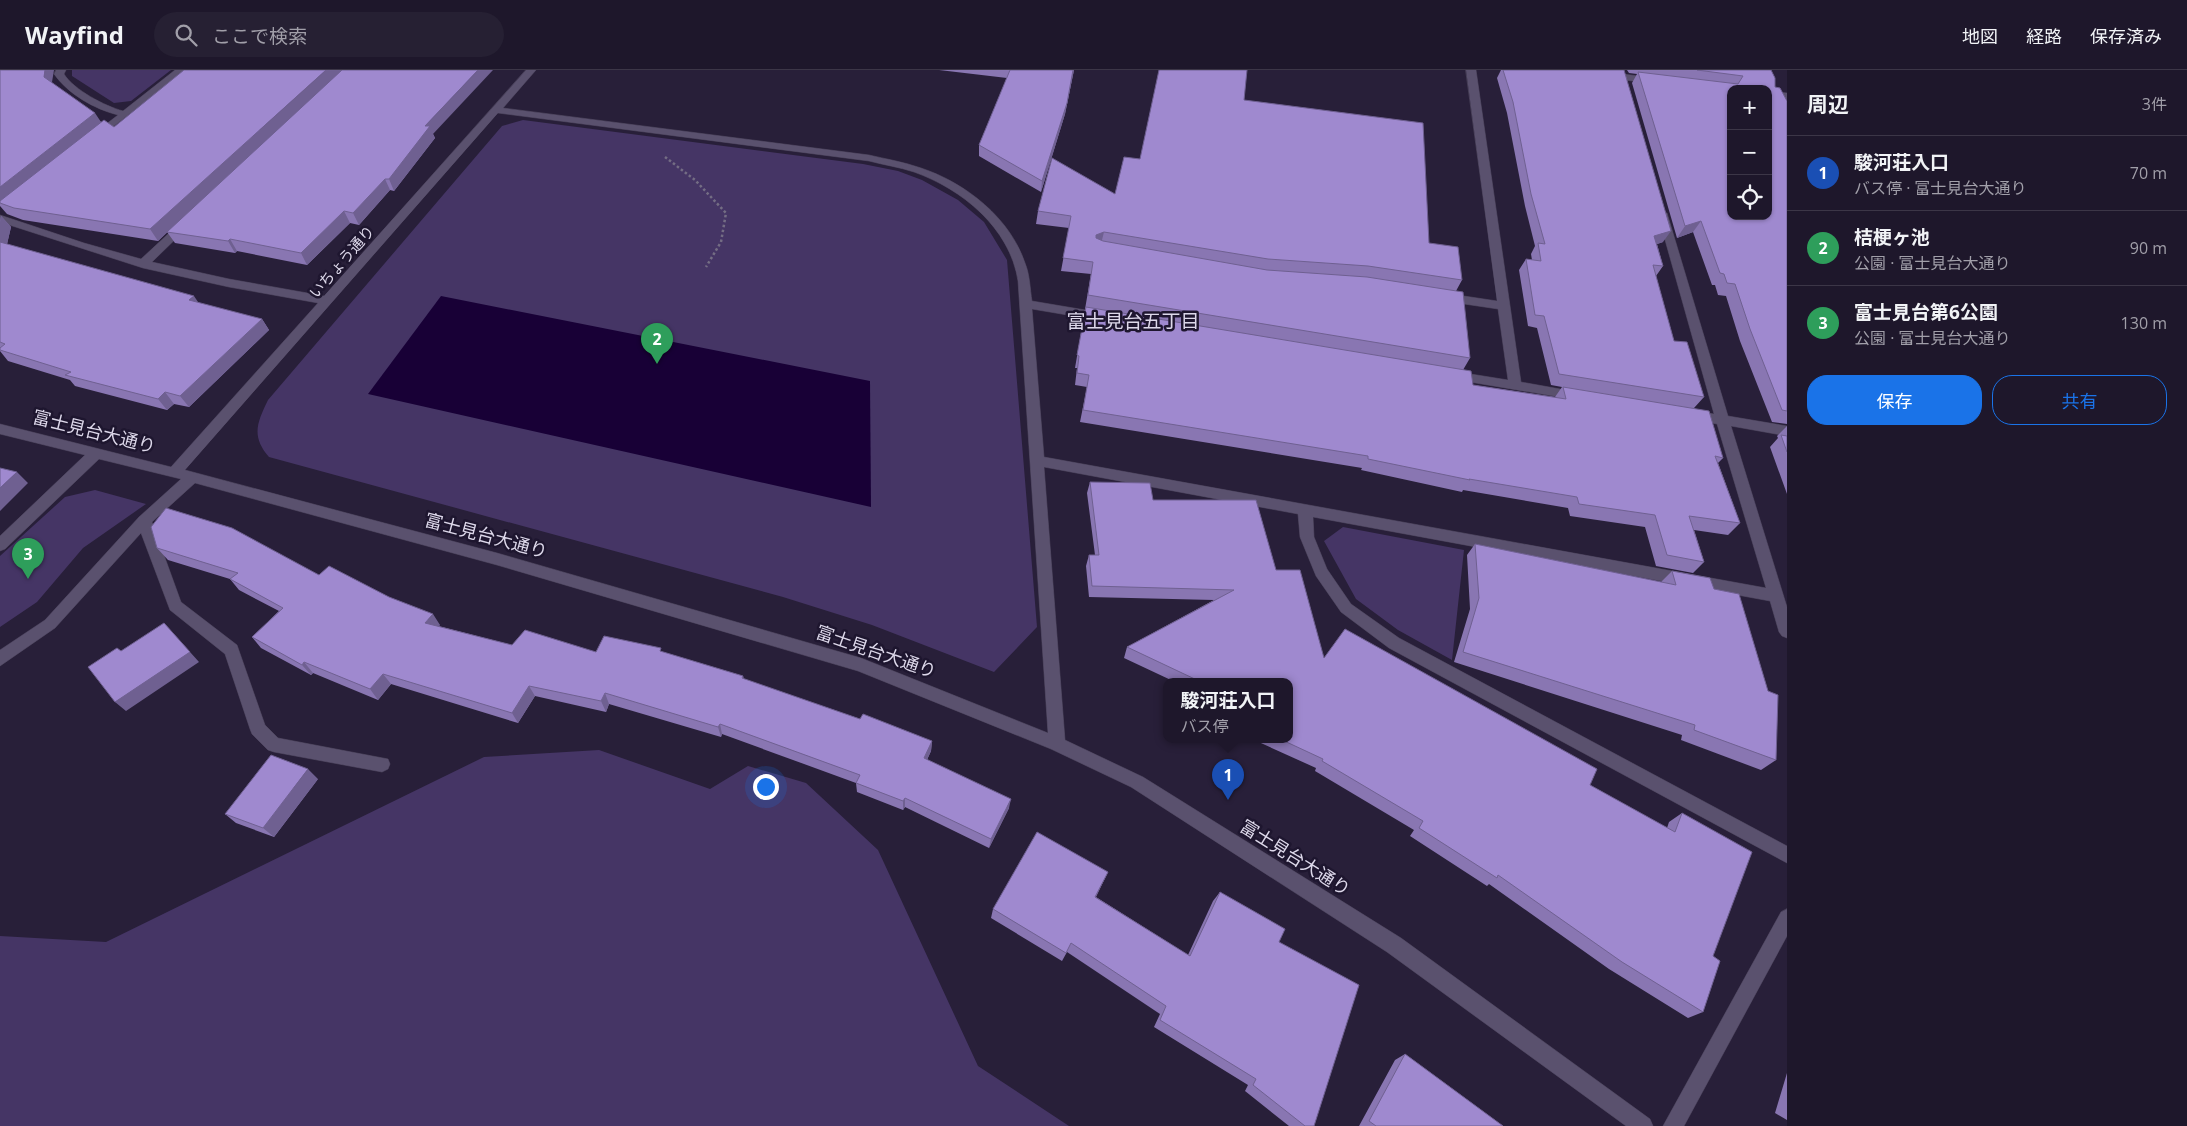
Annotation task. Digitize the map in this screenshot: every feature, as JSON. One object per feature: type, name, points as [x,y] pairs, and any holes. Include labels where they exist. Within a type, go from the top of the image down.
[{"type":"street","points":[[61,70],[59,74],[65,83],[105,109],[125,114]]},
{"type":"street","points":[[86,145],[181,70]]},
{"type":"street","name":"いちょう通り","points":[[174,473],[531,70]]},
{"type":"street","points":[[1471,70],[1515,386]]},
{"type":"street","points":[[1593,74],[1662,82]]},
{"type":"street","points":[[1772,94],[1787,96]]},
{"type":"street","points":[[496,110],[869,158],[916,169],[937,178],[986,211],[1006,235],[1019,260],[1026,304],[1057,744]]},
{"type":"street","points":[[1659,201],[1722,420],[1787,632]]},
{"type":"street","points":[[143,264],[194,217]]},
{"type":"street","points":[[0,218],[62,241],[143,264],[217,281],[328,301]]},
{"type":"street","points":[[1428,294],[1504,306]]},
{"type":"street","points":[[1026,304],[1114,319]]},
{"type":"street","points":[[1437,373],[1594,399]]},
{"type":"street","points":[[1682,414],[1787,431]]},
{"type":"street","name":"富士見台大通り","points":[[0,429],[192,477],[497,559],[861,665],[1057,744],[1137,782],[1394,945],[1643,1126]]},
{"type":"street","points":[[0,544],[95,454]]},
{"type":"street","points":[[1037,461],[1776,596]]},
{"type":"street","points":[[0,659],[50,624],[144,521],[192,477]]},
{"type":"street","points":[[1305,510],[1307,537],[1321,572],[1346,608],[1394,643],[1787,855]]},
{"type":"street","points":[[144,521],[175,606],[232,650],[258,729],[274,745],[382,764]]},
{"type":"street","points":[[1673,1126],[1787,918]]},
{"type":"path","points":[[625,126],[695,180],[726,213],[726,229],[722,242],[706,267]]},
{"type":"shaded area","points":[[72,70],[171,70],[131,101],[114,103],[72,76]]},
{"type":"shaded area","points":[[523,120],[863,164],[898,171],[922,180],[958,200],[984,222],[1007,260],[1037,627],[994,672],[872,625],[783,597],[269,457],[263,449],[258,436],[259,423],[268,400],[502,126]]},
{"type":"shaded area","points":[[441,296],[870,381],[871,507],[368,394]]},
{"type":"shaded area","points":[[95,490],[146,504],[83,548],[37,602],[0,627],[0,556],[65,497]]},
{"type":"shaded area","points":[[1343,527],[1464,550],[1452,660],[1398,630],[1356,599],[1324,541]]},
{"type":"shaded area","points":[[599,750],[710,789],[748,766],[806,783],[878,850],[978,1066],[1069,1126],[0,1126],[0,936],[106,942],[484,757]]},
{"type":"building","points":[[0,70],[45,70],[44,77],[95,113],[0,187]]},
{"type":"building","points":[[184,70],[326,70],[150,229],[14,208],[0,203],[0,201],[104,120],[114,127]]},
{"type":"building","points":[[342,70],[478,70],[425,126],[430,126],[389,179],[385,179],[353,213],[344,211],[301,253],[230,239],[228,241],[167,232]]},
{"type":"building","points":[[1010,70],[1073,70],[1067,103],[1042,181],[979,145]]},
{"type":"building","points":[[1159,70],[1247,70],[1244,100],[1423,123],[1429,243],[1458,247],[1462,280],[1368,266],[1268,259],[1104,232],[1096,235],[1096,238],[1103,241],[1267,270],[1367,277],[1463,292],[1470,358],[1088,295],[1093,262],[1063,258],[1071,216],[1038,211],[1052,158],[1115,194],[1124,157],[1140,159]]},
{"type":"building","points":[[1503,70],[1624,70],[1671,231],[1654,236],[1663,266],[1653,265],[1674,341],[1687,342],[1704,397],[1559,374],[1544,316],[1535,315],[1526,259],[1541,261],[1538,243],[1545,244],[1531,194],[1513,102]]},
{"type":"building","points":[[1697,70],[1771,70],[1775,78],[1775,87],[1780,88],[1787,101],[1787,411],[1782,410],[1750,329],[1735,284],[1727,283],[1724,274],[1720,273],[1701,221],[1685,226],[1638,72],[1738,84],[1743,76]]},
{"type":"building","points":[[0,242],[194,296],[189,300],[262,319],[180,396],[165,392],[158,399],[65,375],[71,372],[0,350],[5,344],[0,342]]},
{"type":"building","points":[[1086,307],[1471,371],[1473,385],[1566,399],[1563,387],[1709,411],[1723,458],[1715,456],[1740,523],[1689,516],[1704,562],[1667,555],[1655,515],[1579,504],[1577,497],[1470,480],[1368,459],[1368,456],[1083,410],[1089,375],[1077,373],[1079,356],[1077,355]]},
{"type":"building","points":[[1781,435],[1787,436],[1787,452]]},
{"type":"building","points":[[0,468],[17,472],[0,488]]},
{"type":"building","points":[[1090,482],[1150,483],[1153,500],[1256,500],[1276,570],[1300,570],[1324,658],[1345,629],[1597,769],[1590,785],[1675,832],[1682,813],[1752,852],[1713,956],[1720,961],[1703,1012],[1622,962],[1498,875],[1497,878],[1419,828],[1423,821],[1322,761],[1323,759],[1289,743],[1293,743],[1293,678],[1193,678],[1127,647],[1234,590],[1092,586],[1089,555],[1099,555]]},
{"type":"building","points":[[166,508],[232,528],[319,575],[329,566],[389,597],[433,614],[425,623],[512,645],[525,630],[596,652],[604,636],[661,648],[660,651],[743,676],[742,678],[860,719],[863,714],[932,741],[924,758],[1011,799],[991,839],[905,798],[903,801],[856,783],[860,775],[720,724],[718,727],[605,693],[601,701],[529,686],[512,713],[383,674],[370,689],[304,662],[302,665],[252,637],[283,608],[230,579],[238,573],[157,548],[151,527]]},
{"type":"building","points":[[1475,544],[1676,585],[1672,571],[1710,578],[1714,589],[1739,594],[1768,691],[1778,695],[1776,760],[1694,730],[1695,725],[1463,652],[1479,598]]},
{"type":"building","points":[[164,623],[190,652],[115,702],[88,667],[117,648],[121,651]]},
{"type":"building","points":[[271,755],[308,769],[263,828],[225,814]]},
{"type":"building","points":[[1037,832],[1108,872],[1095,897],[1190,956],[1220,892],[1285,929],[1279,942],[1359,985],[1314,1126],[1305,1126],[1253,1085],[1256,1079],[1160,1020],[1166,1006],[1071,943],[1066,953],[993,909]]},
{"type":"building","points":[[1405,1054],[1503,1126],[1376,1126],[1369,1121]]},
{"type":"place","name":"桔梗ヶ池","points":[[657,364]]},
{"type":"place","name":"富士見台第6公園","points":[[28,579]]},
{"type":"place","name":"駿河荘入口","points":[[1228,800]]},
{"type":"district","name":"富士見台五丁目","points":[[1133,321]]}]
